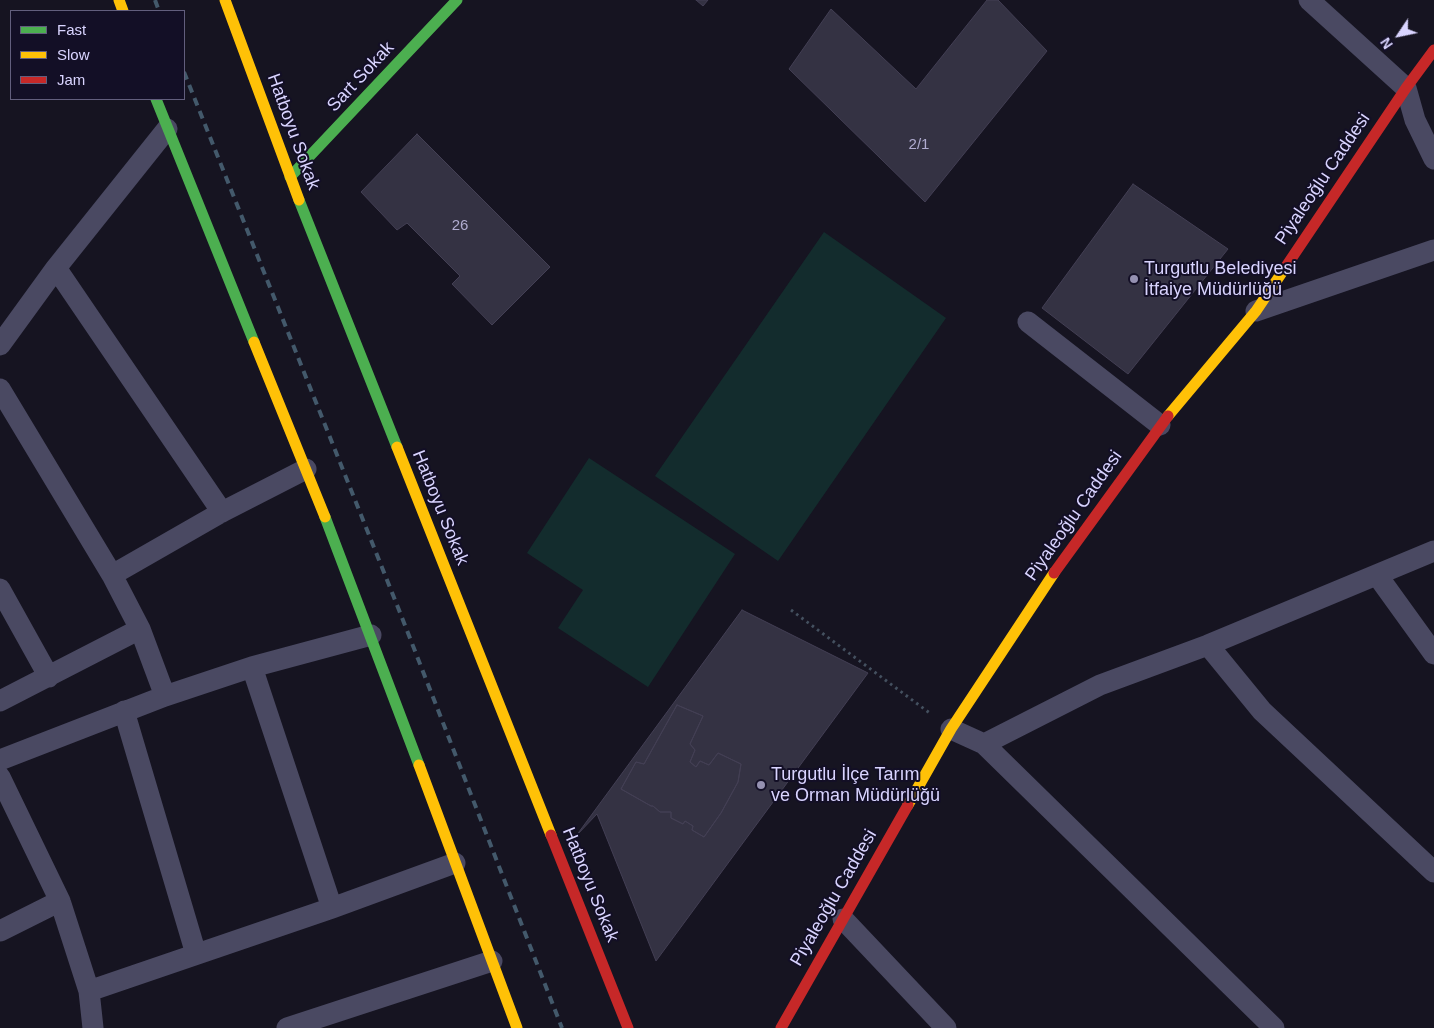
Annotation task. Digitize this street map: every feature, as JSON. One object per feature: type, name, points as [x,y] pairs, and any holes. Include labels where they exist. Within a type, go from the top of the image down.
[{"type":"street","name":"Hatboyu Sokak","points":[[226,0],[290,178],[628,1028]]},
{"type":"street","name":"Sart Sokak","points":[[290,178],[457,0]]},
{"type":"street","points":[[1309,0],[1406,88],[1415,120],[1434,160]]},
{"type":"street","name":"Piyaleoğlu Caddesi","points":[[780,1028],[951,729],[1071,548],[1160,425],[1256,311],[1406,88],[1434,50]]},
{"type":"street","points":[[156,100],[371,635],[518,1028]]},
{"type":"street","points":[[0,345],[56,268],[167,129]]},
{"type":"street","points":[[1256,311],[1434,250]]},
{"type":"street","points":[[56,268],[222,512]]},
{"type":"street","points":[[1028,322],[1160,425]]},
{"type":"street","points":[[0,390],[112,575],[140,629],[165,696]]},
{"type":"street","points":[[112,575],[222,512],[306,469]]},
{"type":"street","points":[[984,744],[1100,685],[1208,645],[1434,551]]},
{"type":"street","points":[[1377,575],[1434,654]]},
{"type":"street","points":[[0,589],[49,677]]},
{"type":"street","points":[[0,701],[140,629]]},
{"type":"street","points":[[0,760],[165,696],[252,667],[371,635]]},
{"type":"street","points":[[1208,645],[1262,711],[1434,872]]},
{"type":"street","points":[[252,667],[332,908]]},
{"type":"street","points":[[124,711],[196,954]]},
{"type":"street","points":[[951,729],[984,744],[1272,1027]]},
{"type":"street","points":[[2,785],[60,901],[89,991],[93,1028]]},
{"type":"street","points":[[89,991],[332,908],[455,863]]},
{"type":"street","points":[[0,931],[60,901]]},
{"type":"street","points":[[843,919],[946,1028]]},
{"type":"street","points":[[287,1028],[492,961]]},
{"type":"path","points":[[791,610],[951,729]]},
{"type":"green space","points":[[824,232],[946,318],[778,561],[655,476]]},
{"type":"green space","points":[[589,458],[735,554],[648,687],[558,628],[583,590],[527,553]]},
{"type":"building","points":[[696,0],[708,0],[703,6]]},
{"type":"building","points":[[987,0],[998,0],[1047,51],[925,202],[789,69],[831,9],[916,89]]},
{"type":"building","points":[[417,134],[550,267],[492,325],[452,284],[460,276],[407,223],[397,230],[361,192]]},
{"type":"building","name":"Turgutlu Belediyesi İtfaiye Müdürlüğü","points":[[1133,184],[1228,249],[1128,374],[1042,308]]},
{"type":"building","name":"Turgutlu İlçe Tarım ve Orman Müdürlüğü","points":[[742,610],[868,673],[656,961],[597,814],[576,836]],"holes":[[[677,705],[703,716],[690,744],[695,750],[690,762],[696,767],[700,761],[709,765],[718,753],[741,764],[738,782],[721,813],[704,837],[692,830],[693,826],[685,821],[683,824],[671,818],[671,812],[660,812],[653,806],[621,789],[636,762],[644,764]]]},
{"type":"building","points":[[677,705],[703,716],[690,744],[695,750],[690,762],[696,767],[700,761],[709,765],[718,753],[741,764],[738,782],[721,813],[704,837],[692,830],[693,826],[685,821],[683,824],[671,818],[671,812],[660,812],[653,806],[621,789],[636,762],[644,764]]},
{"type":"railway","points":[[155,0],[159,10]]},
{"type":"railway","points":[[185,75],[399,610],[562,1028]]},
{"type":"traffic: fast","points":[[290,177],[457,0]]},
{"type":"traffic: fast","points":[[156,100],[254,342]]},
{"type":"traffic: fast","points":[[299,200],[397,447]]},
{"type":"traffic: fast","points":[[325,517],[419,765]]},
{"type":"traffic: slow","points":[[119,0],[123,10]]},
{"type":"traffic: slow","points":[[225,0],[299,200]]},
{"type":"traffic: slow","points":[[1168,416],[1256,311],[1285,268]]},
{"type":"traffic: slow","points":[[254,342],[325,517]]},
{"type":"traffic: slow","points":[[397,447],[551,835]]},
{"type":"traffic: slow","points":[[908,805],[951,729],[1054,573]]},
{"type":"traffic: slow","points":[[419,765],[517,1028]]},
{"type":"traffic: jam","points":[[1285,268],[1406,88],[1434,50]]},
{"type":"traffic: jam","points":[[1054,573],[1168,416]]},
{"type":"traffic: jam","points":[[781,1028],[908,805]]},
{"type":"traffic: jam","points":[[551,835],[628,1028]]},
{"type":"place","name":"Turgutlu Belediyesi İtfaiye Müdürlüğü","points":[[1134,279]]},
{"type":"place","name":"Turgutlu İlçe Tarım ve Orman Müdürlüğü","points":[[761,785]]}]
